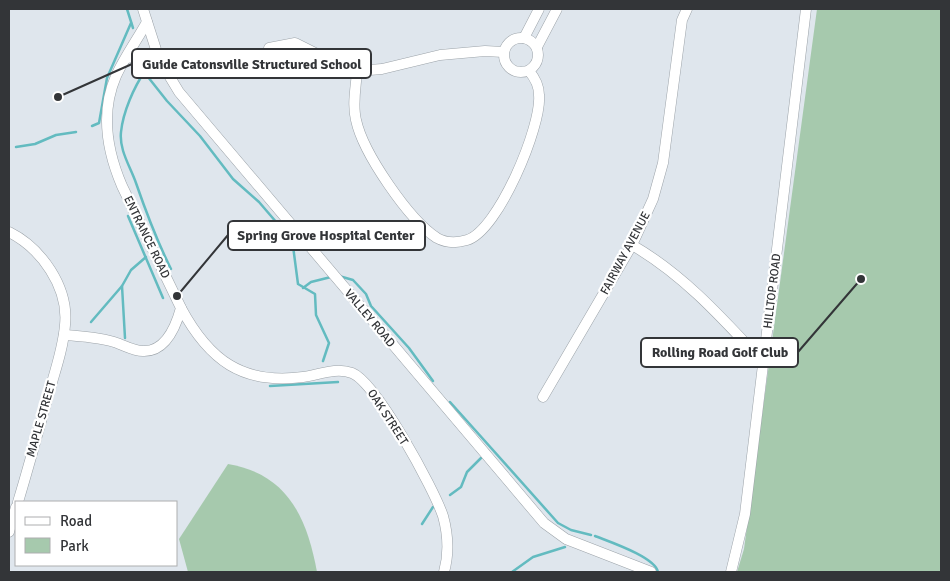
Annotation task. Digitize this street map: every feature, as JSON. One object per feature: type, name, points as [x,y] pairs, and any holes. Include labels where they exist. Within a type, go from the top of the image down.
[{"type":"street","name":"VALLEY ROAD","points":[[143,9],[159,59],[179,92],[544,523],[566,539],[651,572]]},
{"type":"street","points":[[524,38],[540,9]]},
{"type":"street","points":[[537,47],[557,9]]},
{"type":"street","name":"FAIRWAY AVENUE","points":[[543,397],[632,245],[653,199],[663,163],[682,20],[687,9]]},
{"type":"street","name":"HILLTOP ROAD","points":[[731,572],[745,514],[806,9]]},
{"type":"street","name":"ENTRANCE ROAD","points":[[147,22],[116,77],[109,102],[107,126],[110,153],[122,186],[181,308]]},
{"type":"street","points":[[524,38],[532,41],[537,47],[537,63],[529,70],[517,72],[506,64],[503,52],[508,43],[514,39],[524,38]]},
{"type":"street","points":[[269,48],[295,43],[339,65],[357,70],[382,69],[440,55],[485,51],[503,52]]},
{"type":"street","points":[[128,58],[141,55],[159,59]]},
{"type":"street","points":[[357,70],[354,102],[356,119],[366,148],[374,162],[398,196],[427,229],[438,238],[458,242],[469,240],[484,228],[522,163],[534,130],[540,96],[538,86],[529,70]]},
{"type":"street","name":"MAPLE STREET","points":[[9,232],[26,242],[38,254],[55,279],[65,310],[64,335],[18,501]]},
{"type":"street","points":[[632,245],[678,275],[764,362]]},
{"type":"street","points":[[64,335],[98,338],[134,350],[151,350],[165,341],[171,334],[181,308]]},
{"type":"street","name":"OAK STREET","points":[[181,308],[196,333],[213,353],[244,373],[287,378],[342,372],[352,373],[363,380],[379,402],[436,496],[447,533],[444,572]]},
{"type":"street","points":[[9,532],[15,511]]},
{"type":"green space","points":[[817,9],[941,9],[941,572],[737,572],[744,549]]},
{"type":"green space","points":[[228,464],[249,469],[266,477],[280,488],[300,517],[313,552],[317,572],[188,572],[179,539]]},
{"type":"waterway","points":[[127,9],[133,28]]},
{"type":"waterway","points":[[92,126],[99,123],[107,78],[131,23]]},
{"type":"waterway","points":[[141,63],[148,77],[167,101],[200,136],[233,179],[259,202],[283,230],[293,246],[298,284],[315,294],[316,315],[329,343],[323,361]]},
{"type":"waterway","points":[[145,71],[133,92],[127,108],[122,124],[121,139],[126,158],[152,226],[171,269]]},
{"type":"waterway","points":[[16,147],[35,144],[56,135],[76,132]]},
{"type":"waterway","points":[[128,216],[163,298]]},
{"type":"waterway","points":[[91,322],[122,286],[131,270],[146,257]]},
{"type":"waterway","points":[[339,276],[353,280],[366,294],[371,306],[409,348],[433,381]]},
{"type":"waterway","points":[[303,288],[311,282],[331,277]]},
{"type":"waterway","points":[[122,286],[125,338]]},
{"type":"waterway","points":[[270,386],[338,382]]},
{"type":"waterway","points":[[450,402],[558,523],[571,530],[591,535]]},
{"type":"waterway","points":[[450,495],[461,487],[467,472],[481,458]]},
{"type":"waterway","points":[[422,524],[433,507]]},
{"type":"waterway","points":[[595,536],[641,556],[655,566],[658,572]]},
{"type":"waterway","points":[[512,572],[533,557],[565,547]]},
{"type":"place","name":"Guide Catonsville Structured School","points":[[58,97]]},
{"type":"place","name":"Rolling Road Golf Club","points":[[861,279]]},
{"type":"place","name":"Spring Grove Hospital Center","points":[[177,296]]}]
